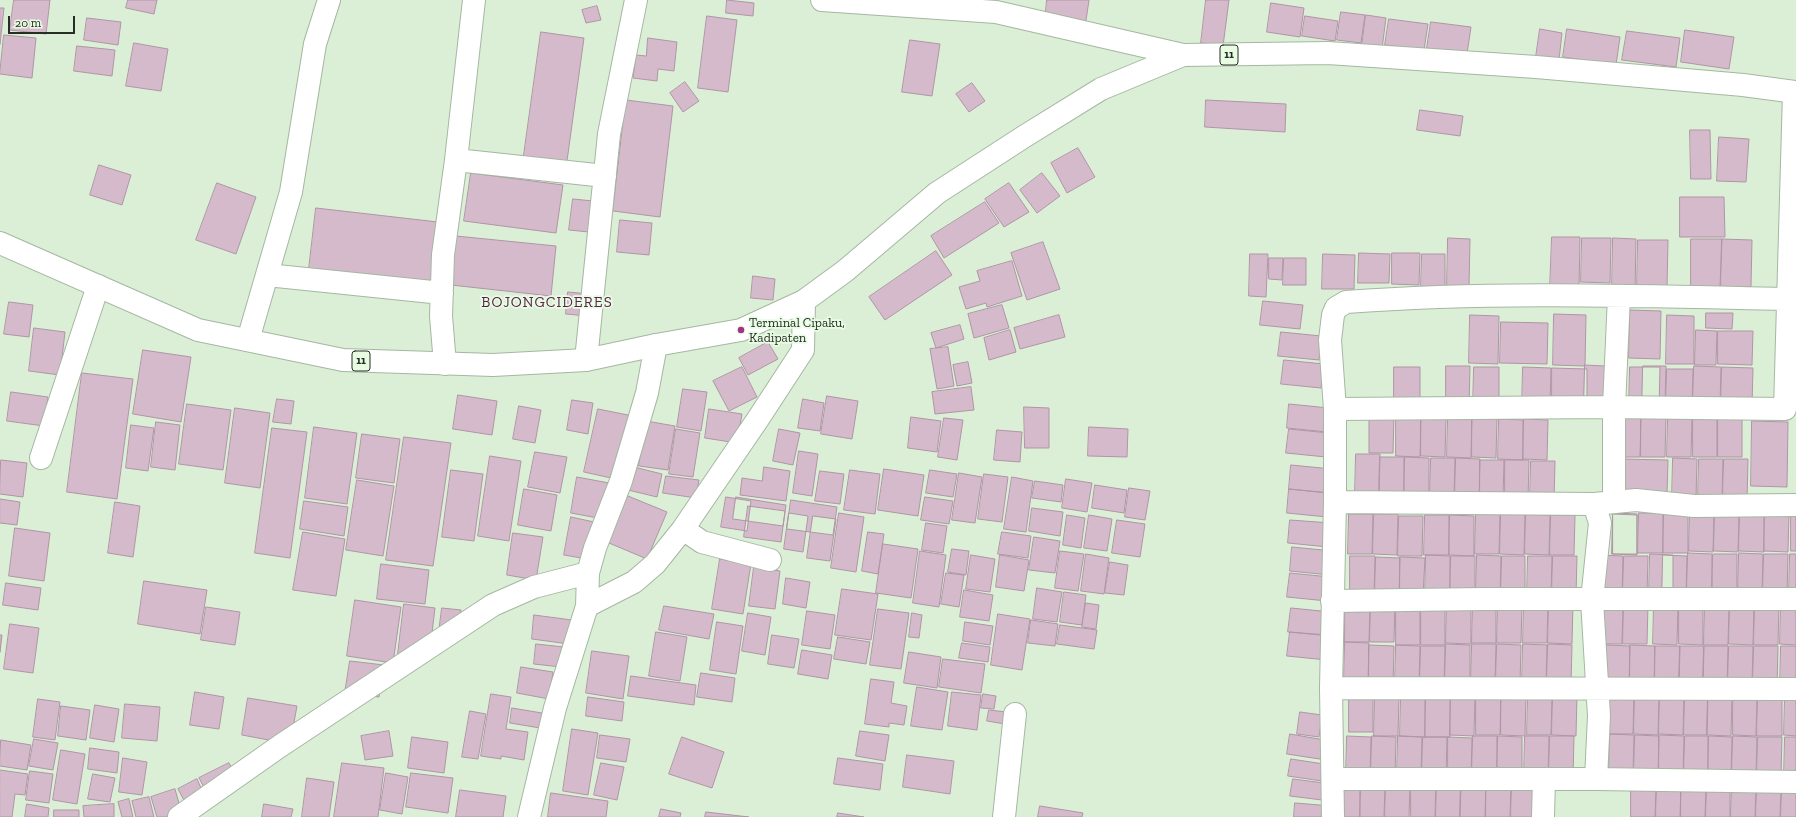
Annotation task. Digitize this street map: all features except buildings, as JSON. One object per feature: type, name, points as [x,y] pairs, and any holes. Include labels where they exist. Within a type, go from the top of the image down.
[{"type":"main road","points":[[248,340],[291,192],[315,44],[329,0]]},
{"type":"main road","points":[[445,364],[441,316],[443,255],[456,160],[474,0]]},
{"type":"main road","points":[[586,360],[609,134],[636,0]]},
{"type":"main road","points":[[822,0],[996,12],[1183,55]]},
{"type":"main road","name":"11","points":[[0,243],[198,330],[343,360],[493,365],[586,360],[656,344],[741,330],[804,301],[846,271],[937,194],[1025,136],[1101,90],[1183,55],[1328,53],[1536,67],[1743,85],[1795,92]]},
{"type":"main road","points":[[1335,408],[1614,407],[1790,409],[1789,299],[1795,92]]},
{"type":"main road","points":[[456,160],[605,176]]},
{"type":"main road","points":[[267,275],[442,294]]},
{"type":"main road","points":[[40,458],[98,286]]},
{"type":"main road","points":[[1333,817],[1331,688],[1335,502],[1335,408],[1330,340],[1331,322],[1336,308],[1346,302],[1418,296],[1619,296],[1789,299]]},
{"type":"main road","points":[[1596,778],[1599,716],[1592,600],[1614,407],[1619,296]]},
{"type":"main road","points":[[587,606],[634,582],[655,564],[683,529],[803,350],[804,301]]},
{"type":"main road","points":[[529,817],[555,708],[587,606],[588,572],[595,548],[623,474],[647,393],[656,344]]},
{"type":"main road","points":[[1335,502],[1604,503],[1636,500],[1694,506],[1796,505]]},
{"type":"main road","points":[[683,529],[702,542],[770,560]]},
{"type":"main road","points":[[179,817],[280,746],[493,606],[534,587],[588,572]]},
{"type":"main road","points":[[1332,600],[1796,599]]},
{"type":"main road","points":[[1331,688],[1796,689]]},
{"type":"main road","points":[[1004,817],[1015,714]]},
{"type":"main road","points":[[1333,779],[1596,778],[1796,782]]},
{"type":"main road","points":[[1543,817],[1544,779]]},
{"type":"place","name":"Terminal Cipaku, Kadipaten","points":[[741,330]]},
{"type":"district","name":"BOJONGCIDERES","points":[[547,303]]}]
